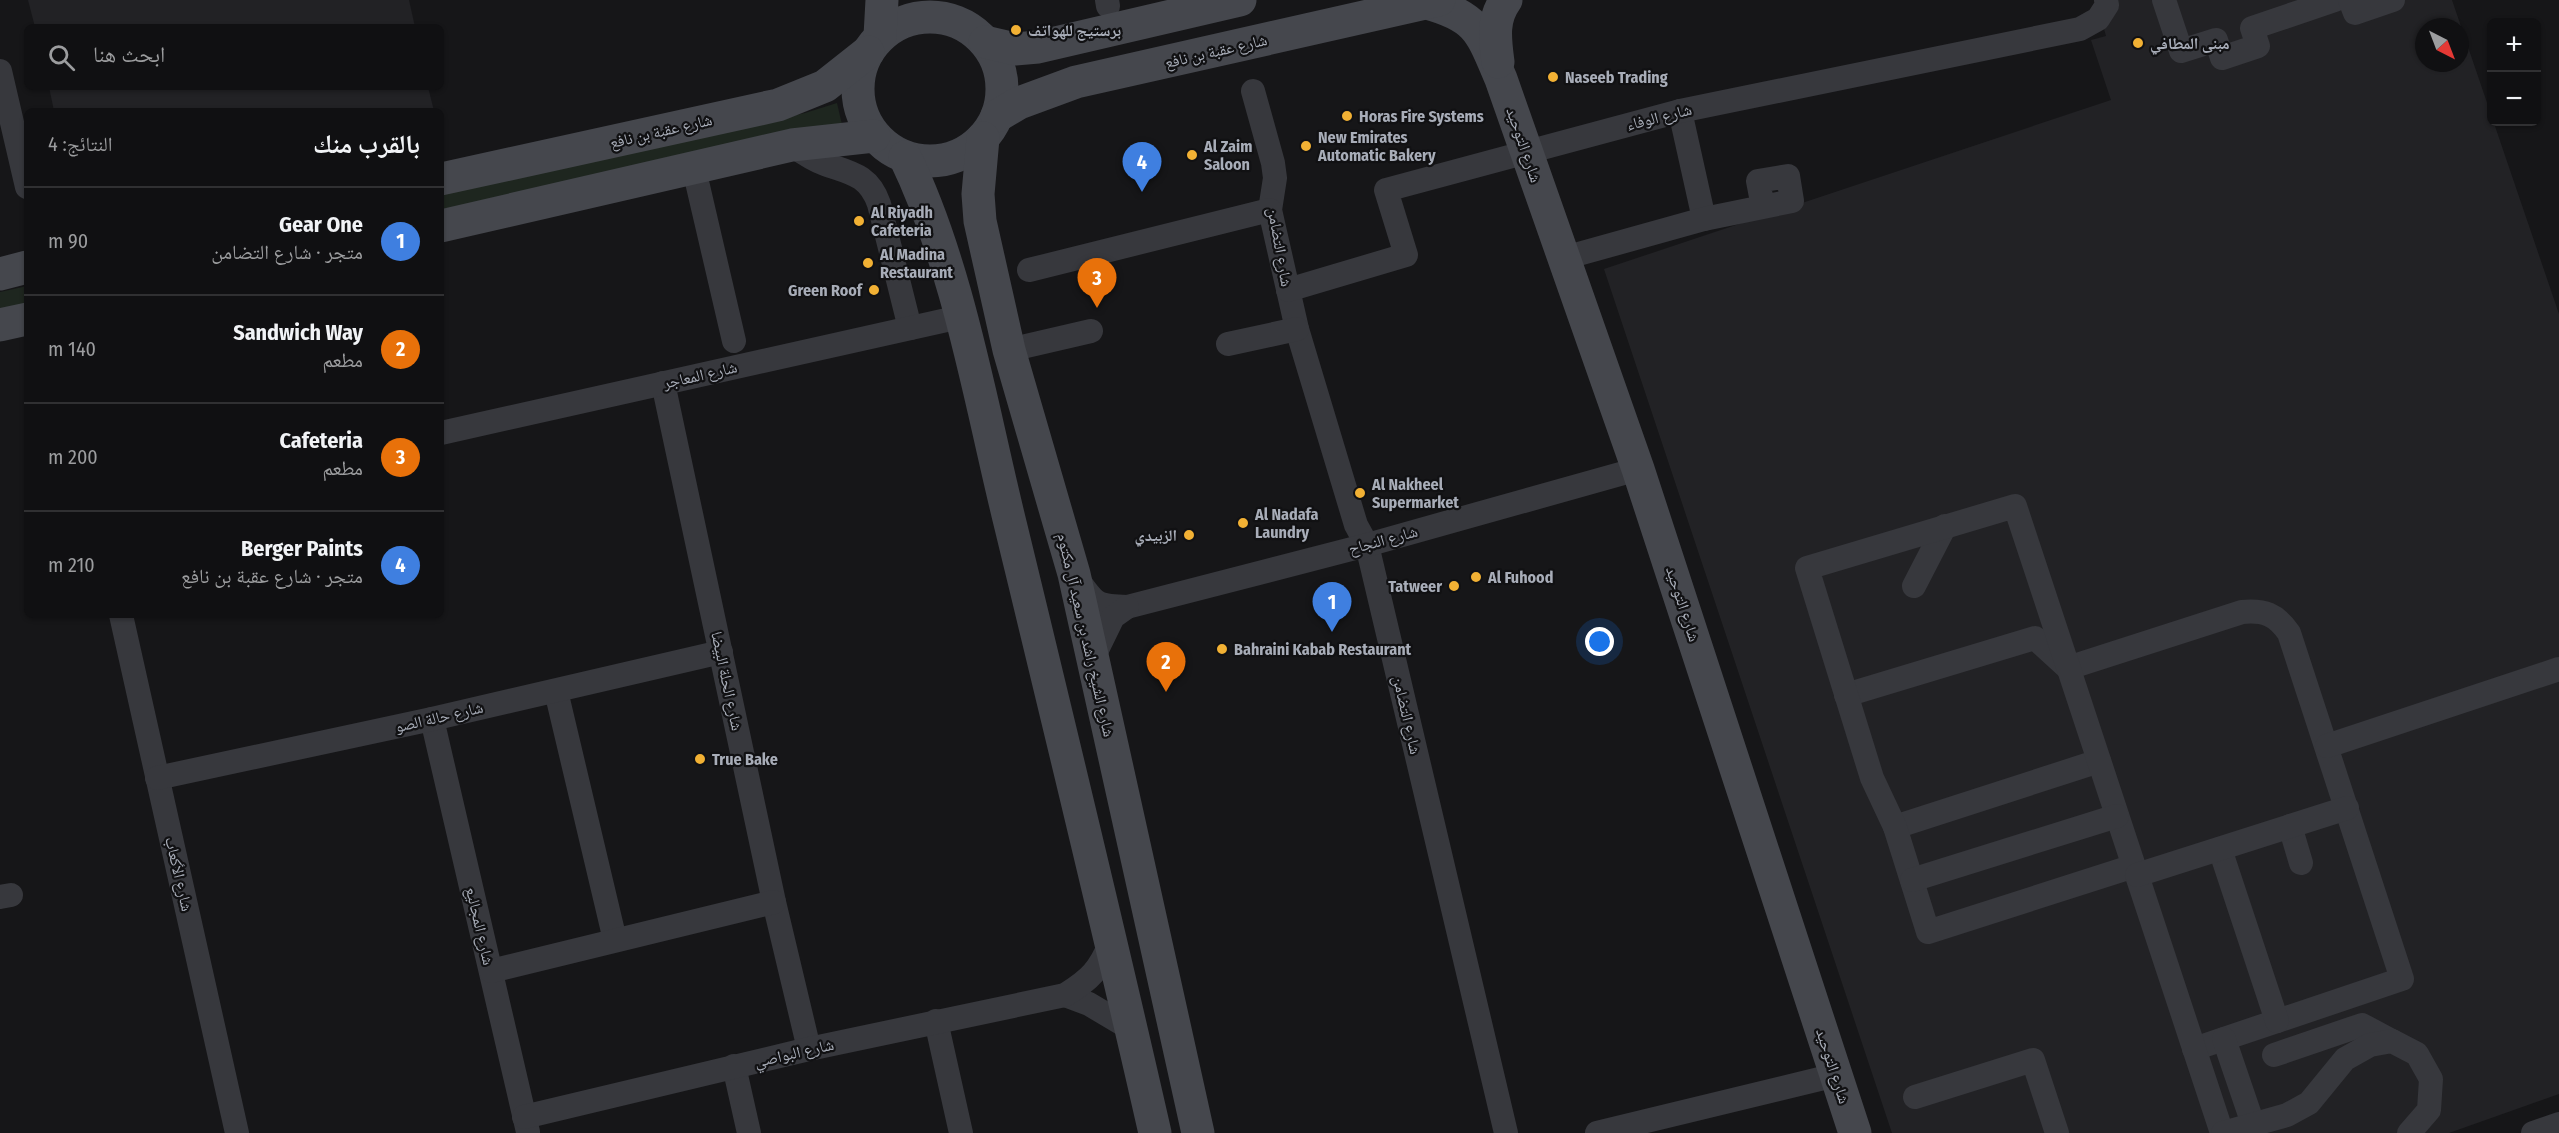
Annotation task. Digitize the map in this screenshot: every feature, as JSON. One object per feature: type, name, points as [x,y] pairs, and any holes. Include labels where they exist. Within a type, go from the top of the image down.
[{"type":"street","points":[[882,0],[874,44],[860,69],[858,95],[864,120],[874,136],[888,148],[905,157],[926,161],[947,159],[966,151],[990,127],[1002,97],[1001,77],[996,59],[965,22]]},
{"type":"street","points":[[874,44],[895,26],[920,18],[946,18],[965,22],[1015,49],[1038,48],[1240,0]]},
{"type":"street","name":"شارع التوحيد","points":[[1501,79],[1495,43],[1497,13],[1506,0]]},
{"type":"street","name":"شارع الوفاء","points":[[1288,290],[1406,255],[1386,190],[1680,111],[2080,29],[2098,19],[2107,5],[2106,0]]},
{"type":"street","points":[[2164,0],[2181,51],[2216,40],[2222,58],[2258,46],[2252,28],[2335,0]]},
{"type":"street","points":[[2350,0],[2355,13],[2393,0]]},
{"type":"street","name":"شارع عقبة بن نافع","points":[[990,127],[1019,103],[1076,82],[1433,2]]},
{"type":"street","name":"شارع التوحيد","points":[[1433,2],[1453,10],[1472,22],[1485,42],[1501,79],[1638,469],[1855,1133]]},
{"type":"street","name":"شارع عقبة بن نافع","points":[[444,178],[778,105],[825,87],[874,44]]},
{"type":"street","points":[[0,70],[24,174]]},
{"type":"street","name":"شارع التضامن","points":[[1254,91],[1273,163],[1275,178],[1270,210],[1297,328],[1356,525],[1367,545],[1506,1133]]},
{"type":"street","points":[[1680,111],[1704,219]]},
{"type":"street","name":"شارع الشيخ راشد بن سعيد آل مكتوم","points":[[990,127],[978,194],[980,221],[1009,350],[1074,573],[1198,1133]]},
{"type":"street","points":[[444,225],[792,145],[874,136]]},
{"type":"street","points":[[792,145],[823,164],[853,172],[872,188],[879,204],[910,328]]},
{"type":"street","points":[[905,157],[928,211],[960,317],[1111,942],[1154,1130]]},
{"type":"street","points":[[694,169],[734,341]]},
{"type":"street","points":[[1564,258],[1704,219],[1763,207]]},
{"type":"street","points":[[1029,270],[1270,210]]},
{"type":"street","points":[[0,274],[24,268]]},
{"type":"street","name":"شارع المعاجر","points":[[444,432],[960,317]]},
{"type":"street","points":[[0,325],[24,320]]},
{"type":"street","points":[[1228,344],[1297,328]]},
{"type":"street","points":[[1009,350],[1091,331]]},
{"type":"street","name":"شارع الحلة البيضا","points":[[663,383],[774,902],[809,1049]]},
{"type":"street","name":"شارع النجاح","points":[[1074,573],[1089,596],[1103,606],[1127,607],[1367,545],[1638,469]]},
{"type":"street","points":[[2347,808],[2220,849],[2135,870],[1928,932],[1895,827],[1872,778],[1807,568],[2015,506],[2068,668],[2099,761],[2117,816],[2135,870],[2194,1049],[2222,1133],[2286,1115],[2309,1103],[2345,1059],[2370,1045],[2392,1041]]},
{"type":"street","points":[[1914,586],[1945,526]]},
{"type":"street","points":[[1093,658],[1113,617],[1127,607]]},
{"type":"street","points":[[2068,668],[2242,612],[2262,610],[2280,619],[2289,633],[2327,746],[2402,980],[2194,1049]]},
{"type":"street","name":"شارع الأكعاب","points":[[122,618],[237,1133]]},
{"type":"street","points":[[1846,695],[2036,638],[2068,668]]},
{"type":"street","name":"شارع حالة الصو","points":[[157,778],[432,719],[721,652]]},
{"type":"street","points":[[2327,746],[2559,669]]},
{"type":"street","points":[[556,691],[615,940]]},
{"type":"street","name":"شارع المجاليع","points":[[432,719],[526,1125]]},
{"type":"street","points":[[1895,827],[2099,761]]},
{"type":"street","points":[[1912,880],[2117,816]]},
{"type":"street","points":[[2290,826],[2301,863]]},
{"type":"street","points":[[2220,849],[2277,1022]]},
{"type":"street","points":[[491,971],[774,902]]},
{"type":"street","name":"شارع البواصي","points":[[526,1125],[734,1066],[1065,995],[1088,980],[1101,966],[1111,942]]},
{"type":"street","points":[[1065,995],[1089,1004],[1131,1029]]},
{"type":"street","points":[[936,1021],[961,1133]]},
{"type":"street","points":[[2274,1055],[2362,1025],[2417,1054],[2431,1079],[2428,1110],[2409,1133]]},
{"type":"street","points":[[2224,1039],[2253,1124]]},
{"type":"street","points":[[1915,1097],[2033,1060],[2058,1133]]},
{"type":"street","points":[[734,1066],[749,1133]]},
{"type":"street","points":[[1597,1133],[1836,1075]]},
{"type":"street","points":[[1154,1130],[1161,1115],[1173,1112],[1182,1120],[1185,1133]]},
{"type":"street","points":[[2533,1133],[2559,1124]]},
{"type":"shaded area","points":[[28,0],[409,0],[414,24],[34,24]]},
{"type":"shaded area","points":[[2096,0],[2452,0],[2458,18],[2415,18],[2415,72],[2469,72],[2469,50],[2487,103],[2487,126],[2495,126],[2559,314],[2559,1094],[2449,1133],[1892,1133],[1604,269],[2111,100],[2091,40],[2106,36]]},
{"type":"shaded area","points":[[50,90],[429,90],[433,108],[53,108]]},
{"type":"shaded area","points":[[837,103],[843,129],[444,214],[444,192],[805,113]]},
{"type":"shaded area","points":[[24,287],[24,307],[0,312],[0,292]]},
{"type":"place","name":"برستيج للهواتف","points":[[1016,30]]},
{"type":"place","name":"مبنى المطافي","points":[[2138,43]]},
{"type":"place","name":"Naseeb Trading","points":[[1553,77]]},
{"type":"place","name":"Horas Fire Systems","points":[[1347,116]]},
{"type":"place","name":"New Emirates Automatic Bakery","points":[[1306,146]]},
{"type":"place","name":"Al Zaim Saloon","points":[[1192,155]]},
{"type":"place","name":"Berger Paints","points":[[1142,192]]},
{"type":"place","name":"Al Riyadh Cafeteria","points":[[859,221]]},
{"type":"place","name":"Al Madina Restaurant","points":[[868,263]]},
{"type":"place","name":"Green Roof","points":[[874,290]]},
{"type":"place","name":"Cafeteria","points":[[1097,308]]},
{"type":"place","name":"Al Nakheel Supermarket","points":[[1360,493]]},
{"type":"place","name":"Al Nadafa Laundry","points":[[1243,523]]},
{"type":"place","name":"الزبيدي","points":[[1189,535]]},
{"type":"place","name":"Al Fuhood","points":[[1476,577]]},
{"type":"place","name":"Tatweer","points":[[1454,586]]},
{"type":"place","name":"Gear One","points":[[1332,632]]},
{"type":"place","name":"Bahraini Kabab Restaurant","points":[[1222,649]]},
{"type":"place","name":"Sandwich Way","points":[[1166,692]]},
{"type":"place","name":"True Bake","points":[[700,759]]}]
